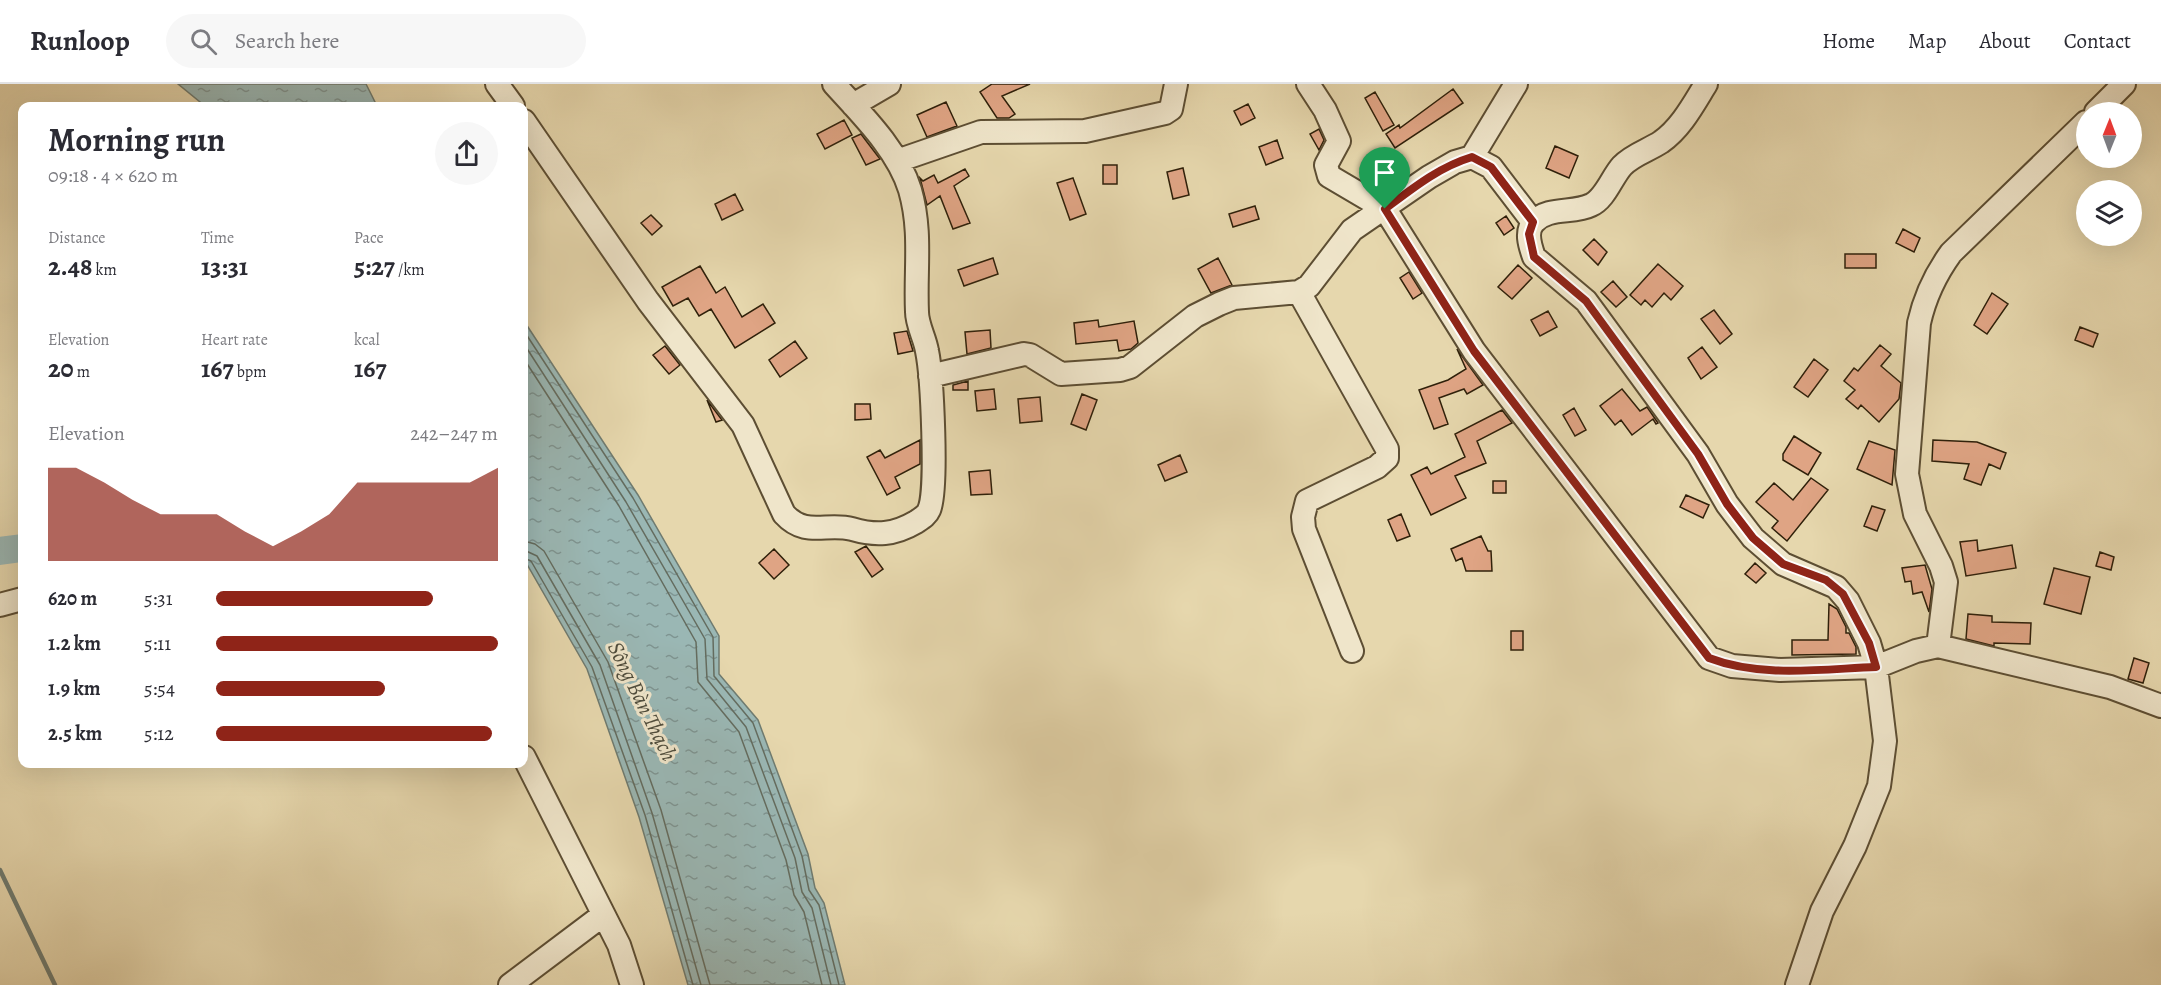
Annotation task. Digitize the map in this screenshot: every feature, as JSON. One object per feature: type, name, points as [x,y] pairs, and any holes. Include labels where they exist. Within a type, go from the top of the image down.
[{"type":"street","points":[[497,84],[510,102]]},
{"type":"street","points":[[528,127],[648,301],[743,425],[784,514],[793,524],[802,528],[846,528],[882,534],[895,533],[925,516],[930,508],[933,474],[930,376],[927,351],[917,315],[919,231],[909,189],[897,160],[834,84]]},
{"type":"street","points":[[853,105],[889,84]]},
{"type":"street","points":[[897,160],[981,132],[1085,131],[1164,113],[1171,109],[1176,84]]},
{"type":"street","points":[[1308,84],[1325,110],[1339,141],[1326,165],[1329,176],[1385,209],[1474,351],[1709,658],[1732,666],[1780,670],[1876,667],[1916,651],[1938,646],[2110,687],[2161,706]]},
{"type":"street","points":[[930,376],[1024,354],[1030,355],[1061,374],[1120,370],[1130,367],[1195,316],[1219,304],[1234,298],[1299,292],[1309,286],[1352,230],[1429,177],[1455,162],[1472,157],[1516,84]]},
{"type":"street","points":[[1706,84],[1683,120],[1671,134],[1623,164],[1598,201],[1582,208],[1546,214],[1533,222],[1529,234],[1534,257],[1586,301],[1698,454],[1727,504],[1753,538],[1783,564],[1826,580],[1843,594],[1869,643],[1876,667],[1885,741],[1879,786],[1855,846],[1822,911],[1797,985]]},
{"type":"street","points":[[2106,102],[2124,84]]},
{"type":"street","points":[[1938,646],[1946,582],[1915,514],[1907,474],[1919,322],[1923,301],[1939,269],[1951,253],[2076,132]]},
{"type":"street","points":[[1472,157],[1491,167],[1533,222]]},
{"type":"street","points":[[1299,292],[1388,449],[1387,458],[1377,467],[1307,501],[1304,507],[1304,529],[1352,651]]},
{"type":"street","points":[[0,605],[18,600]]},
{"type":"street","points":[[528,765],[619,945],[632,985]]},
{"type":"street","points":[[510,985],[603,915]]},
{"type":"water","points":[[178,84],[366,84],[375,102],[200,102]]},
{"type":"water","name":"Sông Bàn Thạch","points":[[528,327],[638,495],[719,636],[719,674],[758,720],[808,854],[815,888],[824,903],[845,985],[688,985],[639,817],[587,669],[528,566]]},
{"type":"building","points":[[992,84],[1030,84],[1002,96],[1015,114],[1009,118],[997,118],[980,92]]},
{"type":"building","points":[[1453,89],[1463,103],[1395,148],[1386,134],[1399,125],[1400,128]]},
{"type":"building","points":[[1375,92],[1394,125],[1383,131],[1365,98]]},
{"type":"building","points":[[946,102],[957,126],[927,137],[917,115]]},
{"type":"building","points":[[1248,104],[1255,118],[1241,125],[1234,111]]},
{"type":"building","points":[[844,120],[852,135],[825,149],[817,134]]},
{"type":"building","points":[[1319,129],[1324,140],[1319,150],[1310,134]]},
{"type":"building","points":[[861,134],[880,159],[866,165],[852,138]]},
{"type":"building","points":[[1277,140],[1283,158],[1266,165],[1259,147]]},
{"type":"building","points":[[1555,146],[1578,156],[1569,178],[1546,168]]},
{"type":"building","points":[[1103,165],[1117,165],[1117,184],[1103,184]]},
{"type":"building","points":[[1183,168],[1189,195],[1173,199],[1167,172]]},
{"type":"building","points":[[965,169],[969,176],[954,186],[970,223],[953,229],[940,196],[927,205],[920,178],[923,181],[934,175],[938,183]]},
{"type":"building","points":[[1073,178],[1086,214],[1070,220],[1057,183]]},
{"type":"building","points":[[735,194],[743,210],[722,220],[715,204]]},
{"type":"building","points":[[1255,206],[1259,219],[1233,227],[1229,214]]},
{"type":"building","points":[[651,215],[662,226],[652,235],[641,223]]},
{"type":"building","points":[[1506,216],[1514,228],[1504,235],[1496,223]]},
{"type":"building","points":[[1903,229],[1920,238],[1914,252],[1896,243]]},
{"type":"building","points":[[1594,239],[1607,252],[1598,265],[1583,250]]},
{"type":"building","points":[[1845,254],[1876,254],[1876,268],[1845,268]]},
{"type":"building","points":[[993,258],[998,274],[964,286],[958,270]]},
{"type":"building","points":[[1218,258],[1232,285],[1211,293],[1198,269]]},
{"type":"building","points":[[1658,264],[1683,286],[1671,300],[1664,293],[1652,307],[1645,300],[1641,305],[1630,295]]},
{"type":"building","points":[[1518,265],[1532,278],[1512,299],[1498,287]]},
{"type":"building","points":[[700,266],[716,293],[725,287],[742,317],[763,304],[775,323],[735,348],[711,309],[699,316],[688,298],[673,306],[662,287]]},
{"type":"building","points":[[1409,272],[1422,293],[1413,299],[1400,278]]},
{"type":"building","points":[[1613,281],[1627,297],[1616,307],[1601,292]]},
{"type":"building","points":[[1992,293],[2008,304],[1987,334],[1974,325]]},
{"type":"building","points":[[1714,310],[1732,334],[1720,344],[1701,319]]},
{"type":"building","points":[[1548,311],[1557,327],[1540,336],[1531,320]]},
{"type":"building","points":[[1098,320],[1099,327],[1134,321],[1138,343],[1131,349],[1119,351],[1117,340],[1076,344],[1074,323]]},
{"type":"building","points":[[2080,327],[2098,334],[2093,347],[2075,340]]},
{"type":"building","points":[[990,330],[991,348],[967,354],[965,332]]},
{"type":"building","points":[[907,331],[913,351],[898,354],[894,333]]},
{"type":"building","points":[[795,341],[807,358],[780,377],[769,360]]},
{"type":"building","points":[[1880,345],[1891,354],[1881,366],[1901,383],[1899,399],[1879,422],[1861,405],[1858,409],[1846,399],[1855,390],[1844,381],[1854,368],[1858,371]]},
{"type":"building","points":[[665,346],[680,365],[669,374],[653,355]]},
{"type":"building","points":[[1702,347],[1717,367],[1701,379],[1688,358]]},
{"type":"building","points":[[1457,349],[1483,385],[1467,394],[1464,389],[1439,398],[1448,424],[1434,429],[1419,390],[1448,380],[1466,369]]},
{"type":"building","points":[[1814,359],[1828,370],[1808,397],[1794,387]]},
{"type":"building","points":[[968,381],[968,390],[953,390],[953,385]]},
{"type":"building","points":[[994,389],[996,409],[977,411],[975,391]]},
{"type":"building","points":[[1622,389],[1640,411],[1647,407],[1658,423],[1656,424],[1653,419],[1632,435],[1621,420],[1615,425],[1600,406]]},
{"type":"building","points":[[1082,394],[1097,400],[1086,430],[1071,424]]},
{"type":"building","points":[[1040,397],[1042,421],[1020,423],[1018,399]]},
{"type":"building","points":[[707,400],[722,420],[716,422]]},
{"type":"building","points":[[855,404],[870,404],[871,419],[855,420]]},
{"type":"building","points":[[1574,408],[1586,430],[1575,436],[1563,415]]},
{"type":"building","points":[[1502,410],[1512,423],[1477,441],[1486,463],[1455,476],[1466,498],[1431,515],[1411,475],[1427,467],[1431,474],[1465,457],[1455,434]]},
{"type":"building","points":[[1794,436],[1821,453],[1808,475],[1783,460],[1783,454]]},
{"type":"building","points":[[920,440],[920,464],[895,477],[900,488],[887,495],[867,457],[880,450],[885,458]]},
{"type":"building","points":[[1933,440],[1977,442],[2006,453],[2000,469],[1989,464],[1981,485],[1964,479],[1969,464],[1932,461]]},
{"type":"building","points":[[1869,441],[1895,450],[1892,485],[1857,469]]},
{"type":"building","points":[[1180,455],[1187,472],[1165,481],[1158,465]]},
{"type":"building","points":[[990,470],[992,494],[971,495],[969,472]]},
{"type":"building","points":[[1811,478],[1828,490],[1787,541],[1772,528],[1778,521],[1756,502],[1774,483],[1793,500]]},
{"type":"building","points":[[1493,481],[1506,481],[1506,493],[1493,493]]},
{"type":"building","points":[[1686,495],[1709,505],[1703,518],[1680,507]]},
{"type":"building","points":[[1872,506],[1885,510],[1877,531],[1864,526]]},
{"type":"building","points":[[1401,514],[1410,536],[1397,541],[1388,520]]},
{"type":"building","points":[[1481,536],[1488,551],[1491,551],[1492,571],[1466,571],[1462,558],[1456,561],[1451,549]]},
{"type":"building","points":[[1977,540],[1978,551],[2012,545],[2016,568],[1966,576],[1960,542]]},
{"type":"building","points":[[866,546],[883,569],[872,577],[855,552]]},
{"type":"building","points":[[774,549],[789,565],[774,579],[759,563]]},
{"type":"building","points":[[2100,552],[2114,557],[2111,570],[2096,566]]},
{"type":"building","points":[[1755,563],[1766,573],[1756,583],[1745,574]]},
{"type":"building","points":[[1925,565],[1932,589],[1929,612],[1922,592],[1913,594],[1911,581],[1905,582],[1902,568]]},
{"type":"building","points":[[2054,568],[2090,577],[2081,614],[2044,604]]},
{"type":"building","points":[[1829,604],[1837,609],[1846,627],[1846,633],[1849,633],[1856,647],[1856,654],[1792,655],[1792,640],[1828,640]]},
{"type":"building","points":[[1968,614],[1992,616],[1992,622],[2031,623],[2030,644],[1994,643],[1994,646],[1966,639]]},
{"type":"building","points":[[1511,631],[1523,631],[1523,650],[1511,650]]},
{"type":"building","points":[[2134,658],[2149,663],[2143,683],[2128,679]]},
{"type":"waterway","points":[[0,551],[18,549]]},
{"type":"waterway","points":[[0,870],[55,985]]},
{"type":"route","points":[[1472,157],[1482,160],[1491,167],[1533,222],[1529,234],[1534,257],[1586,301],[1698,454],[1727,504],[1753,538],[1772,557],[1783,564],[1826,580],[1843,594],[1869,643],[1876,667],[1780,670],[1732,666],[1709,658],[1512,404],[1474,351],[1385,209],[1429,177],[1455,162],[1472,157]]}]
